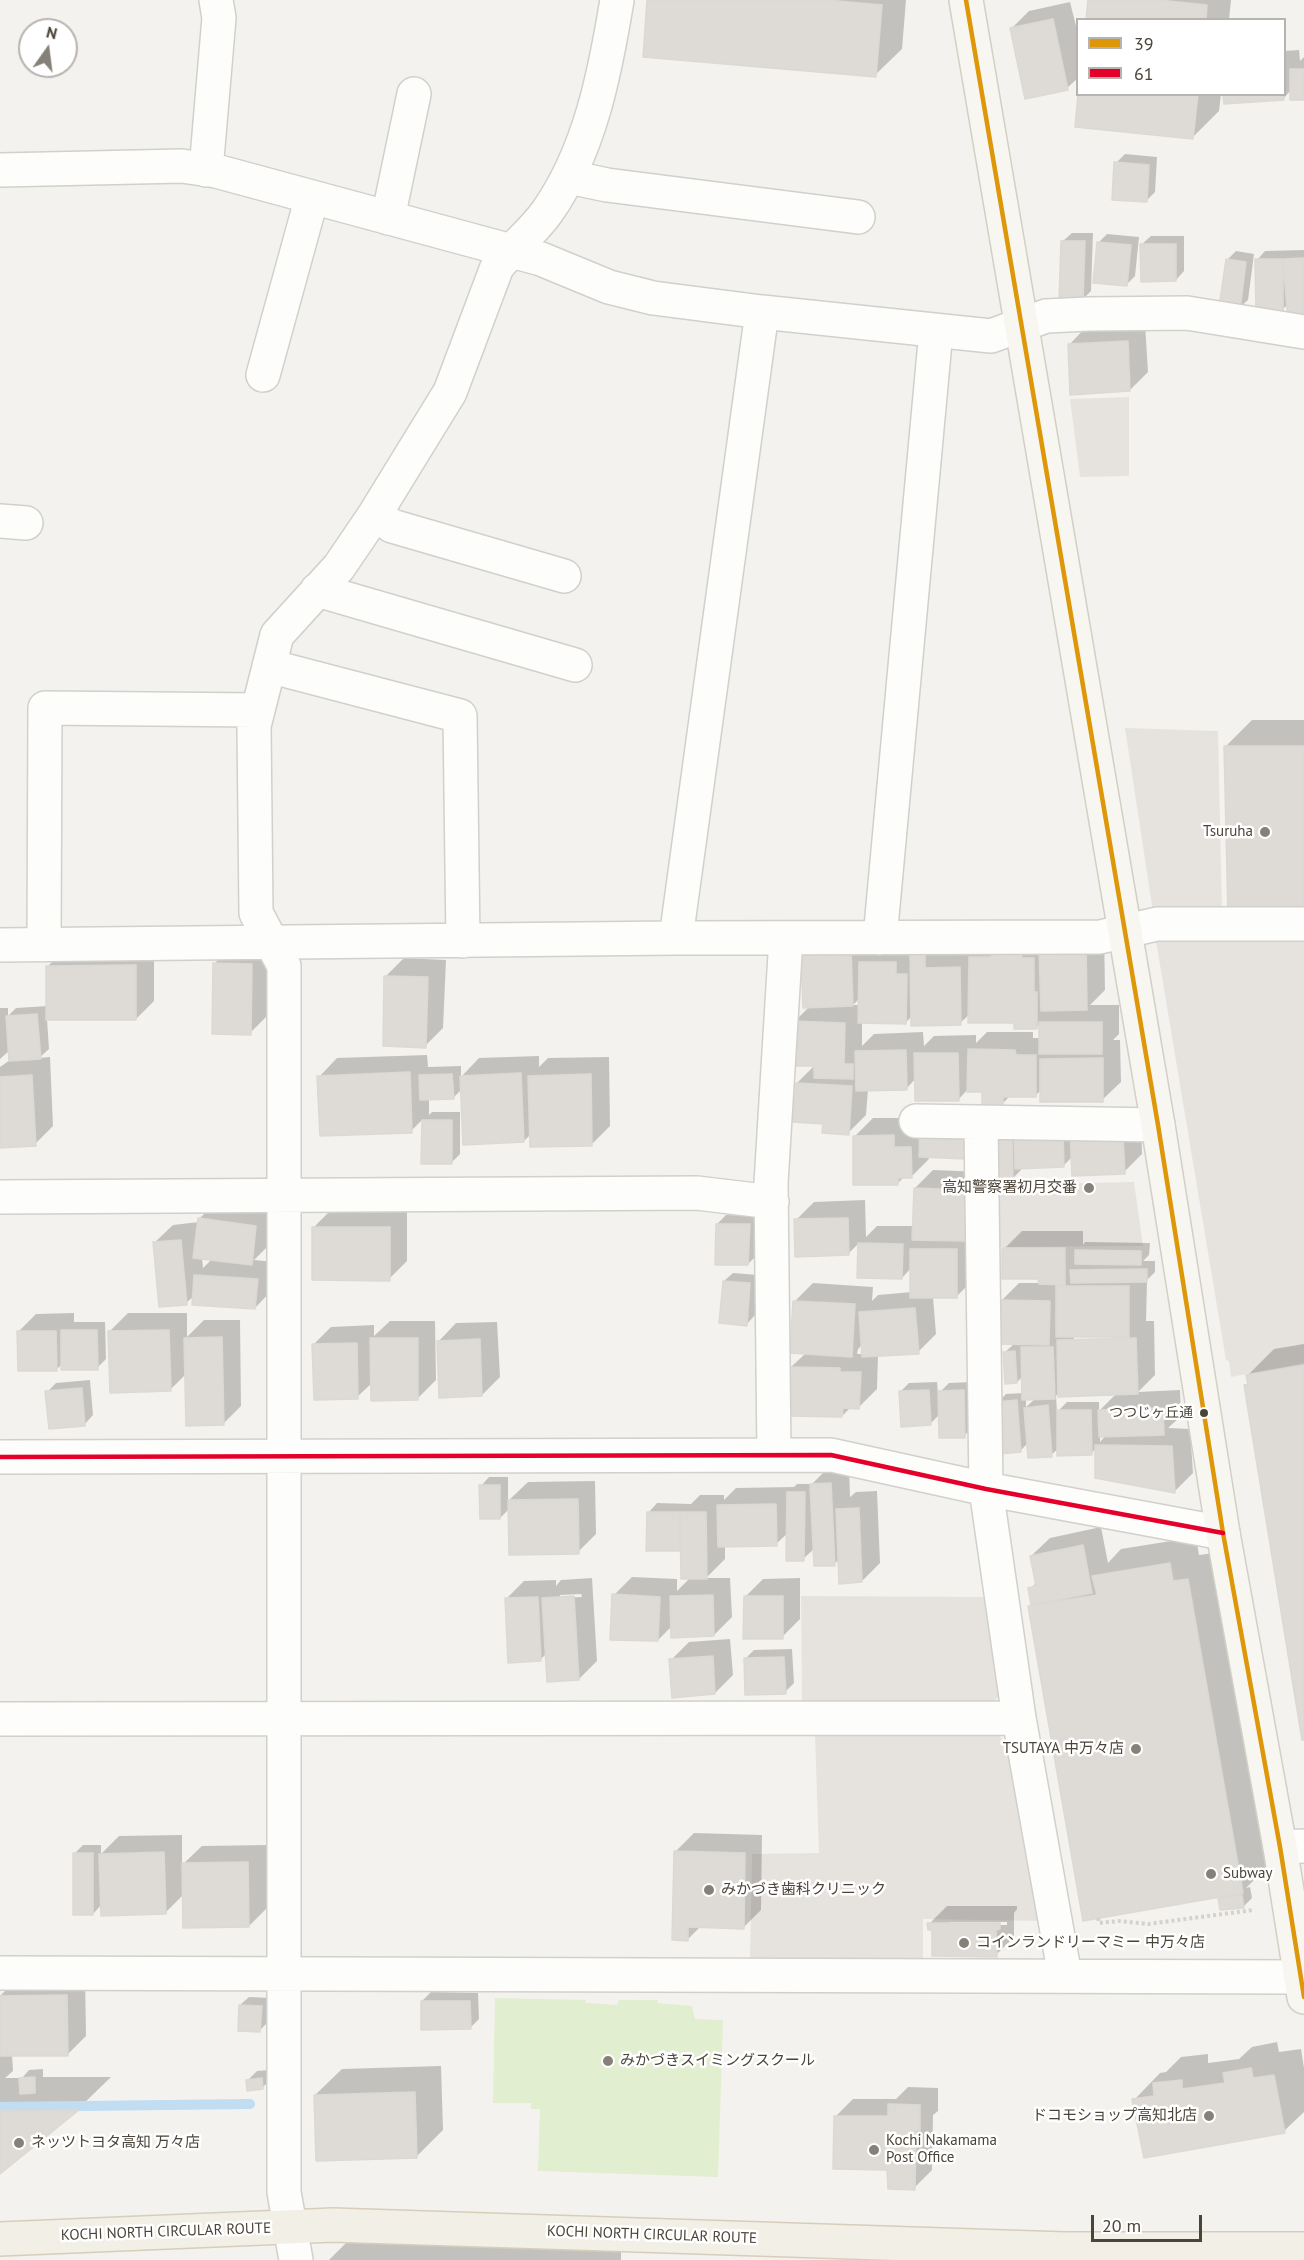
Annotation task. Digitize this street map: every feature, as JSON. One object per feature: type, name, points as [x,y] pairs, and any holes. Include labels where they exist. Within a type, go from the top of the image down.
[{"type":"main road","points":[[966,0],[1158,1125],[1223,1533],[1292,1846],[1302,1987]]},
{"type":"main road","name":"KOCHI NORTH CIRCULAR ROUTE","points":[[0,2239],[129,2232],[345,2226],[1065,2249],[1304,2249]]},
{"type":"street","points":[[206,170],[219,18],[216,0]]},
{"type":"street","points":[[296,2260],[284,2192],[284,966],[256,913],[254,726],[277,635],[339,567],[375,514],[450,392],[497,267],[510,251],[530,234],[569,177],[591,120],[604,69],[617,0]]},
{"type":"street","points":[[388,218],[414,94]]},
{"type":"street","points":[[0,170],[182,166],[206,170],[541,259],[609,287],[653,298],[762,312],[991,336],[1052,315],[1187,313],[1304,332]]},
{"type":"street","points":[[569,177],[607,185],[858,217]]},
{"type":"street","points":[[263,375],[312,197]]},
{"type":"street","points":[[676,938],[762,312]]},
{"type":"street","points":[[880,938],[936,331]]},
{"type":"street","points":[[375,514],[392,526],[564,576]]},
{"type":"street","points":[[317,590],[575,665]]},
{"type":"street","points":[[269,666],[460,716],[463,941]]},
{"type":"street","points":[[44,945],[45,708],[258,710]]},
{"type":"street","points":[[0,945],[676,938],[1100,937],[1157,924],[1304,924]]},
{"type":"street","points":[[774,1455],[772,1171],[786,938]]},
{"type":"street","points":[[916,1121],[1158,1125]]},
{"type":"street","points":[[981,1123],[986,1489],[1019,1718],[1065,1976]]},
{"type":"street","points":[[0,1197],[697,1193],[772,1202]]},
{"type":"street","points":[[0,1457],[831,1455],[986,1489],[1223,1533]]},
{"type":"street","points":[[0,1719],[1019,1718]]},
{"type":"street","points":[[0,1972],[1065,1976],[1302,1987]]},
{"type":"path","points":[[1098,1918],[1099,1923],[1119,1921],[1148,1924],[1260,1909]]},
{"type":"green space","name":"みかづきスイミングスクール","points":[[495,1998],[586,2000],[586,2003],[617,2005],[619,2000],[658,2000],[658,2003],[692,2006],[695,2019],[723,2020],[718,2177],[538,2171],[540,2109],[531,2109],[531,2103],[493,2103]]},
{"type":"shaded area","points":[[1129,397],[1129,476],[1080,477],[1070,399]]},
{"type":"shaded area","points":[[1125,728],[1218,731],[1222,912],[1153,912]]},
{"type":"shaded area","points":[[1155,935],[1304,937],[1304,1363],[1231,1377],[1229,1361],[1226,1360]]},
{"type":"shaded area","points":[[1134,1182],[1143,1246],[994,1247],[993,1185]]},
{"type":"shaded area","points":[[801,1596],[987,1597],[1002,1692],[994,1702],[802,1703]]},
{"type":"shaded area","points":[[998,1735],[1013,1748],[1041,1921],[923,1919],[923,1959],[750,1959],[752,1854],[819,1853],[815,1736]]},
{"type":"building","points":[[647,0],[827,0],[882,5],[876,77],[643,57]]},
{"type":"building","points":[[1088,0],[1159,0],[1207,5],[1206,18],[1086,18]]},
{"type":"building","points":[[1053,19],[1068,90],[1025,99],[1010,28]]},
{"type":"building","points":[[1290,69],[1304,69],[1304,100],[1290,100]]},
{"type":"building","points":[[1078,96],[1198,96],[1193,139],[1075,127]]},
{"type":"building","points":[[1223,96],[1283,96],[1284,100],[1224,104]]},
{"type":"building","points":[[1114,162],[1149,165],[1147,202],[1112,200]]},
{"type":"building","points":[[1061,241],[1085,241],[1083,301],[1059,301]]},
{"type":"building","points":[[1097,242],[1131,245],[1127,286],[1093,283]]},
{"type":"building","points":[[1140,244],[1176,244],[1176,281],[1141,282]]},
{"type":"building","points":[[1304,258],[1304,320],[1288,321],[1283,259]]},
{"type":"building","points":[[1226,259],[1246,262],[1240,310],[1219,307]]},
{"type":"building","points":[[1255,259],[1283,259],[1283,311],[1256,311]]},
{"type":"building","points":[[1128,341],[1130,391],[1070,395],[1068,344]]},
{"type":"building","name":"Tsuruha","points":[[1224,746],[1304,746],[1304,918],[1228,918]]},
{"type":"building","points":[[1086,946],[1087,1010],[1041,1011],[1039,947]]},
{"type":"building","points":[[992,949],[1021,949],[1022,958],[1034,958],[1037,1029],[1014,1029],[1014,1023],[968,1023],[969,957],[992,957]]},
{"type":"building","points":[[851,950],[853,1006],[803,1008],[801,952]]},
{"type":"building","points":[[910,950],[925,950],[925,968],[960,967],[961,1025],[911,1026]]},
{"type":"building","points":[[859,962],[896,962],[896,974],[907,974],[906,1024],[858,1023]]},
{"type":"building","points":[[213,963],[252,964],[251,1035],[212,1034]]},
{"type":"building","points":[[136,965],[136,1020],[46,1020],[46,966]]},
{"type":"building","points":[[384,976],[428,977],[426,1048],[383,1046]]},
{"type":"building","points":[[37,1014],[41,1059],[9,1061],[6,1016]]},
{"type":"building","points":[[792,1021],[845,1023],[844,1064],[853,1064],[853,1079],[814,1078],[814,1066],[791,1066]]},
{"type":"building","points":[[1039,1022],[1102,1022],[1102,1054],[1039,1054]]},
{"type":"building","points":[[968,1049],[1015,1050],[1016,1055],[1036,1055],[1036,1097],[1003,1097],[1003,1106],[982,1106],[982,1092],[967,1092]]},
{"type":"building","points":[[906,1050],[907,1090],[856,1091],[855,1051]]},
{"type":"building","points":[[914,1053],[958,1053],[959,1101],[915,1101]]},
{"type":"building","points":[[1103,1058],[1103,1102],[1040,1102],[1040,1059]]},
{"type":"building","points":[[410,1072],[412,1133],[320,1136],[317,1076]]},
{"type":"building","points":[[521,1073],[524,1142],[463,1145],[460,1076]]},
{"type":"building","points":[[452,1074],[454,1099],[420,1100],[419,1075]]},
{"type":"building","points":[[591,1074],[592,1146],[530,1147],[528,1076]]},
{"type":"building","points":[[32,1075],[36,1146],[0,1148],[0,1077]]},
{"type":"building","points":[[796,1083],[852,1086],[849,1135],[822,1133],[823,1124],[793,1122]]},
{"type":"building","points":[[422,1120],[452,1120],[452,1164],[421,1164]]},
{"type":"building","points":[[920,1127],[966,1128],[965,1159],[919,1157]]},
{"type":"building","points":[[1063,1131],[1064,1167],[1015,1169],[1014,1132]]},
{"type":"building","points":[[1070,1131],[1123,1137],[1125,1174],[1072,1176]]},
{"type":"building","points":[[894,1135],[894,1147],[911,1147],[912,1178],[898,1178],[898,1185],[853,1185],[853,1136]]},
{"type":"building","points":[[994,1140],[1012,1140],[1013,1180],[995,1180]]},
{"type":"building","points":[[914,1188],[967,1190],[966,1241],[912,1240]]},
{"type":"building","points":[[198,1218],[256,1226],[252,1265],[193,1258]]},
{"type":"building","points":[[848,1218],[849,1255],[795,1257],[794,1219]]},
{"type":"building","points":[[716,1224],[750,1224],[748,1265],[715,1265]]},
{"type":"building","points":[[312,1227],[390,1227],[390,1281],[312,1280]]},
{"type":"building","points":[[181,1240],[187,1305],[159,1307],[153,1242]]},
{"type":"building","points":[[858,1243],[903,1244],[902,1279],[857,1278]]},
{"type":"building","points":[[1002,1248],[1065,1248],[1065,1285],[1039,1284],[1038,1279],[1002,1279]]},
{"type":"building","points":[[910,1249],[957,1249],[957,1298],[910,1298]]},
{"type":"building","points":[[1075,1250],[1141,1251],[1141,1265],[1075,1264]]},
{"type":"building","points":[[1147,1269],[1147,1282],[1071,1283],[1070,1270]]},
{"type":"building","points":[[194,1275],[258,1279],[255,1309],[192,1305]]},
{"type":"building","points":[[723,1281],[750,1283],[747,1326],[719,1323]]},
{"type":"building","points":[[1056,1286],[1129,1286],[1129,1337],[1056,1337]]},
{"type":"building","points":[[999,1300],[1050,1301],[1049,1345],[999,1344]]},
{"type":"building","points":[[793,1301],[855,1304],[852,1357],[790,1353]]},
{"type":"building","points":[[915,1308],[919,1354],[862,1357],[859,1312]]},
{"type":"building","points":[[61,1330],[97,1330],[98,1370],[61,1370]]},
{"type":"building","points":[[169,1330],[171,1391],[110,1393],[108,1331]]},
{"type":"building","points":[[17,1331],[56,1331],[57,1371],[18,1371]]},
{"type":"building","points":[[222,1337],[224,1425],[186,1426],[184,1338]]},
{"type":"building","points":[[370,1338],[418,1338],[418,1400],[371,1401]]},
{"type":"building","points":[[1136,1338],[1138,1394],[1058,1397],[1057,1340]]},
{"type":"building","points":[[480,1339],[482,1396],[439,1398],[437,1341]]},
{"type":"building","points":[[357,1343],[358,1399],[314,1400],[312,1344]]},
{"type":"building","points":[[1021,1347],[1053,1347],[1055,1399],[1022,1400]]},
{"type":"building","points":[[1015,1351],[1017,1383],[1005,1384],[1003,1352]]},
{"type":"building","points":[[1304,1365],[1304,1740],[1302,1740],[1244,1385],[1248,1384],[1246,1375]]},
{"type":"building","points":[[790,1367],[840,1368],[840,1372],[861,1372],[859,1409],[843,1408],[842,1417],[788,1416]]},
{"type":"building","points":[[82,1388],[85,1426],[49,1429],[45,1391]]},
{"type":"building","points":[[929,1390],[931,1425],[901,1427],[899,1391]]},
{"type":"building","points":[[964,1390],[965,1438],[939,1438],[938,1391]]},
{"type":"building","points":[[1017,1400],[1021,1452],[999,1454],[995,1402]]},
{"type":"building","points":[[1048,1405],[1052,1457],[1028,1458],[1024,1408]]},
{"type":"building","points":[[1163,1408],[1164,1435],[1099,1437],[1098,1410]]},
{"type":"building","points":[[1057,1410],[1091,1410],[1092,1455],[1057,1456]]},
{"type":"building","points":[[1095,1445],[1172,1446],[1175,1493],[1095,1478]]},
{"type":"building","points":[[831,1483],[835,1566],[814,1566],[810,1484]]},
{"type":"building","points":[[479,1485],[500,1485],[500,1519],[480,1519]]},
{"type":"building","points":[[787,1492],[805,1492],[804,1561],[786,1561]]},
{"type":"building","points":[[578,1499],[579,1554],[509,1555],[508,1500]]},
{"type":"building","points":[[776,1504],[777,1546],[718,1547],[717,1505]]},
{"type":"building","points":[[859,1508],[862,1582],[839,1584],[836,1509]]},
{"type":"building","points":[[647,1512],[680,1512],[680,1551],[646,1551]]},
{"type":"building","points":[[680,1512],[706,1512],[707,1579],[681,1579]]},
{"type":"building","points":[[1083,1545],[1092,1593],[1031,1605],[1028,1588],[1036,1586],[1030,1556]]},
{"type":"building","name":"TSUTAYA 中万々店","points":[[1170,1563],[1173,1581],[1188,1579],[1243,1893],[1083,1921],[1028,1606],[1097,1595],[1092,1576]]},
{"type":"building","points":[[612,1594],[660,1597],[658,1641],[610,1640]]},
{"type":"building","points":[[713,1595],[714,1636],[671,1638],[670,1596]]},
{"type":"building","points":[[574,1596],[579,1680],[547,1682],[542,1598]]},
{"type":"building","points":[[744,1596],[783,1596],[783,1639],[743,1639]]},
{"type":"building","points":[[538,1597],[541,1661],[508,1663],[505,1598]]},
{"type":"building","points":[[713,1656],[715,1694],[672,1698],[669,1659]]},
{"type":"building","points":[[784,1657],[786,1694],[745,1695],[744,1658]]},
{"type":"building","name":"みかづき歯科クリニック","points":[[674,1851],[745,1853],[744,1929],[688,1927],[688,1941],[672,1940]]},
{"type":"building","points":[[164,1852],[166,1914],[101,1916],[99,1854]]},
{"type":"building","points":[[73,1853],[93,1853],[93,1915],[73,1915]]},
{"type":"building","points":[[248,1862],[249,1927],[183,1928],[182,1863]]},
{"type":"building","points":[[1242,1895],[1244,1908],[1220,1910],[1218,1898]]},
{"type":"building","name":"コインランドリーマミー 中万々店","points":[[927,1923],[1000,1923],[1000,1929],[996,1930],[997,1957],[932,1956],[932,1930],[928,1930]]},
{"type":"building","points":[[67,1995],[68,2056],[0,2056],[0,1996]]},
{"type":"building","points":[[421,2001],[470,2001],[471,2029],[421,2030]]},
{"type":"building","points":[[239,2005],[262,2006],[260,2032],[238,2031]]},
{"type":"building","name":"ドコモショップ高知北店","points":[[1251,2068],[1253,2078],[1274,2075],[1285,2133],[1144,2158],[1132,2099],[1154,2096],[1153,2083],[1182,2080],[1182,2089],[1225,2083],[1223,2073]]},
{"type":"building","points":[[35,2077],[35,2093],[20,2094],[19,2078]]},
{"type":"building","points":[[262,2078],[263,2089],[247,2091],[246,2080]]},
{"type":"building","points":[[415,2092],[417,2158],[316,2161],[314,2095]]},
{"type":"building","name":"Kochi Nakamama Post Office","points":[[888,2104],[920,2105],[920,2130],[916,2131],[915,2190],[888,2189],[887,2170],[833,2169],[834,2116],[888,2116]]},
{"type":"building","name":"ネッツトヨタ高知 万々店","points":[[79,2110],[0,2174],[0,2111]]},
{"type":"waterway","points":[[0,2107],[250,2104]]},
{"type":"transit line","name":"39","points":[[966,0],[1158,1125],[1223,1533],[1280,1847],[1304,1997]]},
{"type":"transit line","name":"61","points":[[0,1457],[831,1455],[986,1489],[1223,1533]]},
{"type":"place","name":"Tsuruha","points":[[1265,832]]},
{"type":"place","name":"高知警察署初月交番","points":[[1089,1188]]},
{"type":"place","name":"つつじヶ丘通","points":[[1204,1413]]},
{"type":"place","name":"TSUTAYA 中万々店","points":[[1136,1749]]},
{"type":"place","name":"Subway","points":[[1211,1874]]},
{"type":"place","name":"みかづき歯科クリニック","points":[[709,1890]]},
{"type":"place","name":"コインランドリーマミー 中万々店","points":[[964,1943]]},
{"type":"place","name":"みかづきスイミングスクール","points":[[608,2061]]},
{"type":"place","name":"ドコモショップ高知北店","points":[[1209,2116]]},
{"type":"place","name":"ネッツトヨタ高知 万々店","points":[[19,2143]]},
{"type":"place","name":"Kochi Nakamama Post Office","points":[[874,2150]]}]
